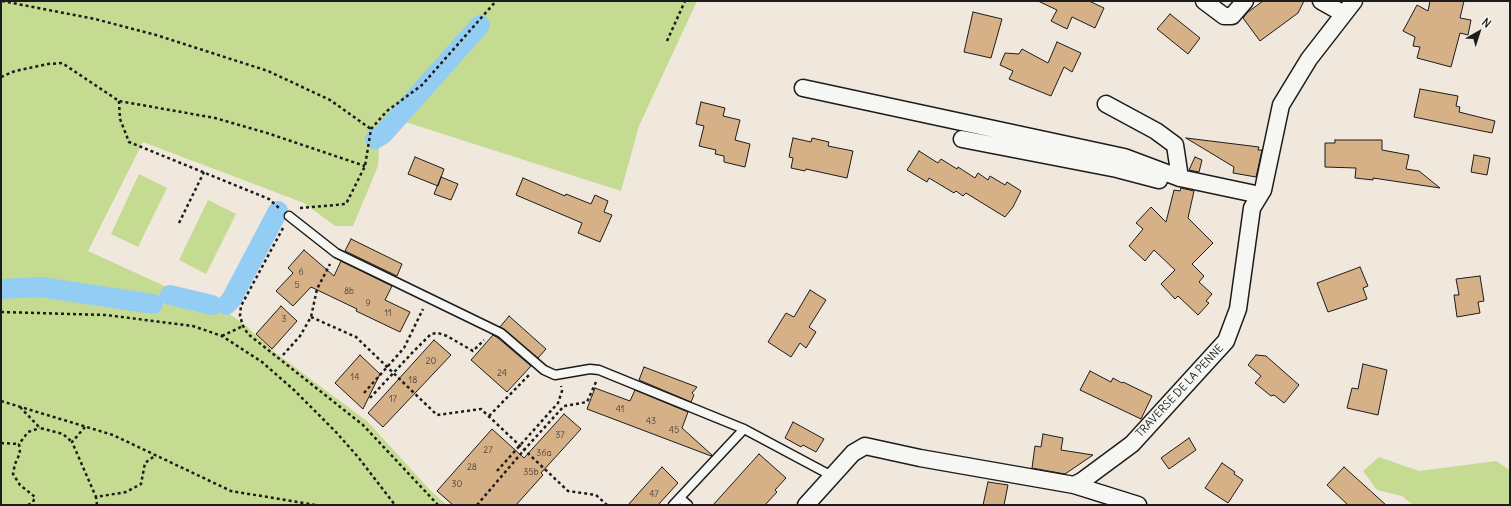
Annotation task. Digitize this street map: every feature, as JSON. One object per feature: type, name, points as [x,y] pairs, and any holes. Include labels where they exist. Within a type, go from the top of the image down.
[{"type":"street","points":[[1204,1],[1224,16],[1232,16],[1245,1]]},
{"type":"street","points":[[1321,1],[1344,14]]},
{"type":"street","name":"TRAVERSE DE LA PENNE","points":[[1074,485],[1082,481],[1132,444],[1226,341],[1238,309],[1252,208],[1263,190],[1281,105],[1309,59],[1354,1]]},
{"type":"street","points":[[803,88],[1124,157],[1180,178],[1260,195]]},
{"type":"street","points":[[1106,104],[1156,131],[1175,145],[1180,178]]},
{"type":"street","points":[[962,139],[1117,169],[1158,180],[1180,178]]},
{"type":"street","points":[[806,505],[853,453],[865,446],[920,458],[1074,485],[1138,505]]},
{"type":"lane","points":[[289,216],[336,252],[501,333],[544,370],[555,374],[590,369],[601,370],[744,429],[832,476]]},
{"type":"lane","points":[[673,505],[744,429]]},
{"type":"lane","points":[[680,498],[688,505]]},
{"type":"path","points":[[3,1],[102,21],[156,35],[268,71],[330,100],[371,129]]},
{"type":"path","points":[[667,41],[685,1]]},
{"type":"path","points":[[1,77],[15,71],[48,64],[62,63],[119,101],[215,118],[267,133],[365,166]]},
{"type":"path","points":[[119,101],[120,119],[129,142],[269,199],[289,216]]},
{"type":"path","points":[[179,222],[204,172]]},
{"type":"path","points":[[283,355],[300,336],[311,317],[317,289],[336,252]]},
{"type":"path","points":[[364,393],[388,368],[404,348],[428,297]]},
{"type":"path","points":[[1,312],[106,315],[193,326],[222,336],[262,362],[294,390],[335,431],[358,457],[395,505]]},
{"type":"path","points":[[311,317],[356,337],[437,416],[481,409],[568,492],[596,495],[606,505]]},
{"type":"path","points":[[222,336],[243,326]]},
{"type":"path","points":[[370,398],[431,334],[447,336],[473,351],[493,329]]},
{"type":"path","points":[[489,416],[538,365]]},
{"type":"path","points":[[477,505],[564,406],[587,402],[590,399],[601,370]]},
{"type":"path","points":[[497,471],[558,403],[562,391],[558,374]]},
{"type":"path","points":[[1,401],[112,435],[232,491],[316,505]]},
{"type":"path","points":[[20,406],[40,428]]},
{"type":"path","points":[[72,442],[84,427]]},
{"type":"path","points":[[28,505],[33,502],[35,497],[20,485],[13,474],[15,464],[20,453],[19,444],[28,432],[40,428],[63,434],[72,442],[96,497],[97,505]]},
{"type":"path","points":[[1,443],[19,444]]},
{"type":"path","points":[[96,497],[126,492],[141,484],[145,463],[156,455]]},
{"type":"green space","points":[[1,1],[697,1],[639,126],[621,191],[396,119],[380,129],[378,166],[353,226],[335,226],[304,203],[143,142],[88,251],[171,289],[219,307],[244,324],[272,350],[368,422],[430,490],[447,505],[1,505]]},
{"type":"green space","points":[[139,174],[167,188],[138,247],[111,234]]},
{"type":"green space","points":[[208,200],[236,214],[206,274],[179,260]]},
{"type":"green space","points":[[1379,457],[1419,471],[1496,461],[1510,470],[1510,505],[1413,505],[1402,496],[1377,490],[1363,471]]},
{"type":"building","points":[[1038,1],[1089,1],[1104,8],[1095,28],[1072,17],[1067,29],[1051,21],[1057,10]]},
{"type":"building","points":[[1263,1],[1304,1],[1298,13],[1260,41],[1243,18],[1248,12]]},
{"type":"building","points":[[1430,1],[1464,1],[1460,18],[1471,20],[1468,35],[1460,33],[1451,67],[1417,58],[1420,47],[1413,46],[1415,37],[1403,31],[1417,5],[1428,11]]},
{"type":"building","points":[[973,12],[1002,19],[991,58],[964,52]]},
{"type":"building","points":[[1170,14],[1200,38],[1188,54],[1157,29]]},
{"type":"building","points":[[1057,42],[1081,53],[1072,72],[1064,67],[1051,96],[1009,79],[1013,71],[1000,65],[1005,53],[1019,54],[1022,49],[1048,63]]},
{"type":"building","points":[[1420,89],[1458,96],[1456,106],[1460,107],[1459,112],[1495,121],[1492,133],[1414,117]]},
{"type":"building","points":[[701,102],[725,108],[723,116],[740,120],[735,140],[750,144],[745,167],[724,162],[724,156],[715,154],[716,150],[699,146],[704,126],[696,124]]},
{"type":"building","points":[[793,138],[811,142],[812,138],[829,142],[828,146],[853,151],[847,178],[806,169],[805,171],[791,168],[793,158],[789,157]]},
{"type":"building","points":[[1186,138],[1259,147],[1258,150],[1262,150],[1256,177],[1233,173],[1234,167]]},
{"type":"building","points":[[1335,140],[1382,140],[1382,150],[1409,155],[1406,169],[1419,171],[1440,188],[1373,178],[1373,180],[1355,178],[1356,168],[1325,167],[1325,143],[1335,143]]},
{"type":"building","points":[[919,151],[938,163],[941,159],[957,169],[958,167],[975,178],[978,173],[988,180],[990,176],[1005,185],[1007,182],[1021,191],[1013,207],[1005,217],[966,193],[963,196],[956,191],[954,193],[929,178],[927,182],[907,170]]},
{"type":"building","points":[[1474,155],[1490,158],[1487,175],[1471,172]]},
{"type":"building","points":[[415,157],[444,169],[438,186],[408,174]]},
{"type":"building","points":[[1195,157],[1202,160],[1199,172],[1189,170]]},
{"type":"building","points":[[441,177],[458,184],[451,200],[434,194]]},
{"type":"building","points":[[523,178],[565,196],[566,194],[591,204],[595,195],[608,201],[604,212],[612,215],[600,242],[578,233],[582,223],[516,195]]},
{"type":"building","points":[[1181,188],[1194,191],[1188,218],[1213,243],[1192,264],[1204,276],[1199,282],[1212,294],[1206,301],[1209,303],[1198,315],[1178,296],[1175,299],[1161,284],[1175,270],[1154,250],[1145,261],[1129,246],[1143,229],[1136,223],[1151,207],[1166,222],[1174,190],[1180,191]]},
{"type":"building","points":[[351,239],[402,264],[397,276],[345,251]]},
{"type":"building","points":[[304,250],[334,276],[341,261],[392,286],[385,300],[410,312],[400,332],[311,287],[293,306],[276,291],[293,273],[288,268]]},
{"type":"building","points":[[1360,267],[1368,286],[1363,288],[1367,299],[1328,312],[1317,283]]},
{"type":"building","points":[[1480,276],[1484,301],[1478,302],[1480,313],[1457,317],[1454,295],[1459,295],[1456,279]]},
{"type":"building","points":[[810,290],[826,300],[809,327],[816,332],[806,348],[800,343],[791,357],[768,342],[786,313],[794,317]]},
{"type":"building","points":[[281,306],[297,321],[272,349],[256,334]]},
{"type":"building","points":[[509,316],[546,349],[538,358],[500,327]]},
{"type":"building","points":[[493,335],[531,366],[507,392],[471,360]]},
{"type":"building","points":[[434,340],[451,355],[383,427],[368,413]]},
{"type":"building","points":[[360,355],[380,374],[363,409],[335,383]]},
{"type":"building","points":[[1256,355],[1266,356],[1299,385],[1284,403],[1274,395],[1271,396],[1255,383],[1261,376],[1248,365]]},
{"type":"building","points":[[1363,364],[1387,370],[1378,415],[1347,408],[1352,388],[1358,389]]},
{"type":"building","points":[[644,367],[697,387],[692,393],[694,395],[691,402],[639,380]]},
{"type":"building","points":[[1090,371],[1111,382],[1113,378],[1152,396],[1141,419],[1080,390]]},
{"type":"building","points":[[595,388],[630,401],[635,390],[688,412],[682,428],[712,455],[711,456],[587,409]]},
{"type":"building","points":[[564,414],[581,429],[541,473],[543,475],[516,505],[453,505],[437,491],[492,429],[524,458]]},
{"type":"building","points":[[793,422],[824,439],[816,452],[803,445],[801,447],[785,438]]},
{"type":"building","points":[[1043,434],[1063,438],[1061,450],[1093,455],[1065,474],[1032,468],[1035,446],[1041,447]]},
{"type":"building","points":[[1189,438],[1196,450],[1169,469],[1161,458]]},
{"type":"building","points":[[759,454],[786,478],[775,490],[777,492],[765,505],[713,505]]},
{"type":"building","points":[[1222,463],[1243,480],[1228,503],[1205,488]]},
{"type":"building","points":[[662,467],[678,483],[658,505],[628,505]]},
{"type":"building","points":[[1344,467],[1386,505],[1348,505],[1327,485]]},
{"type":"building","points":[[988,482],[1008,485],[1004,505],[983,505]]},
{"type":"waterway","points":[[375,139],[383,134],[480,25]]},
{"type":"waterway","points":[[226,305],[231,300],[278,211]]},
{"type":"waterway","points":[[1,289],[41,287],[153,304]]},
{"type":"waterway","points":[[170,295],[212,305]]}]
